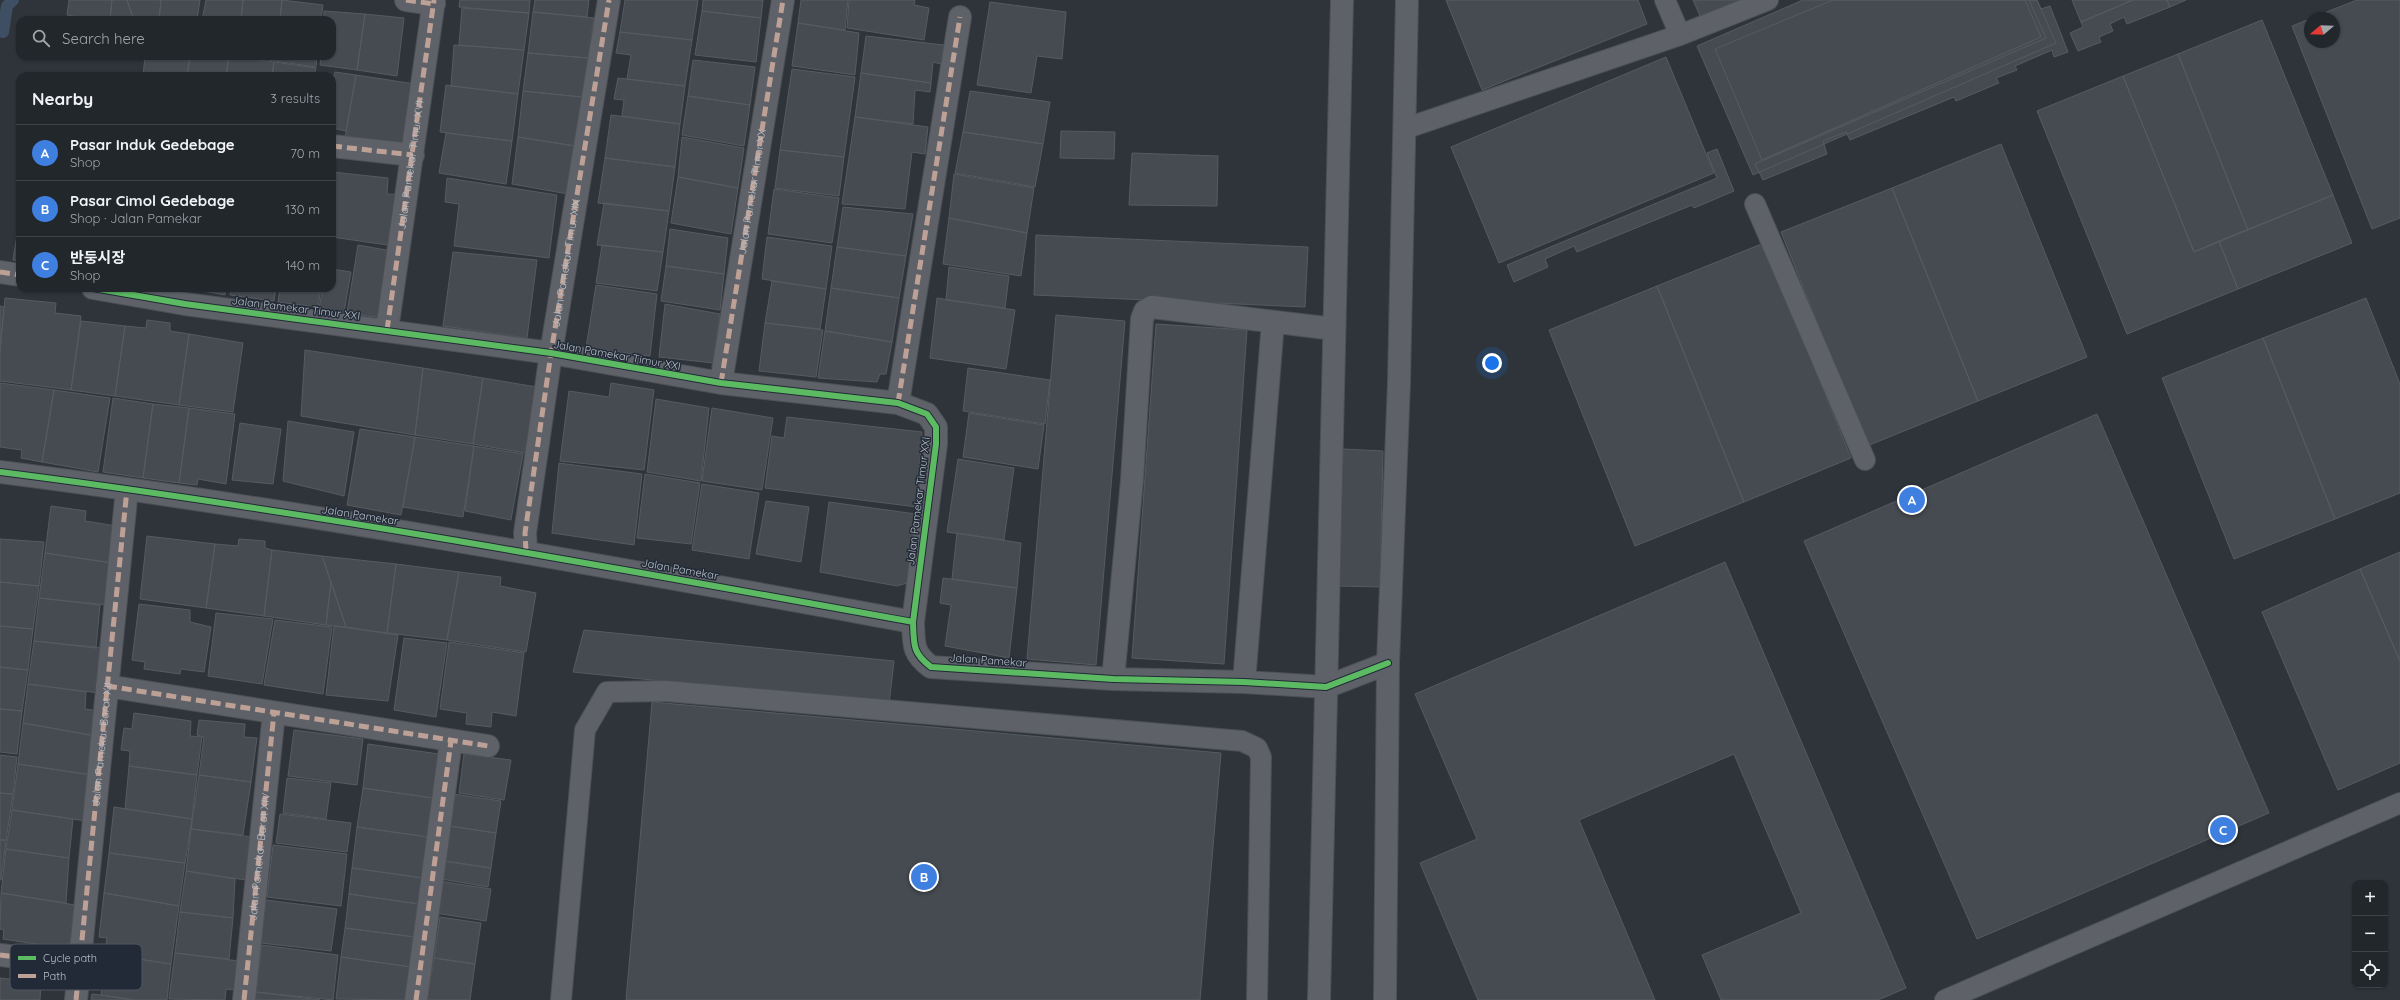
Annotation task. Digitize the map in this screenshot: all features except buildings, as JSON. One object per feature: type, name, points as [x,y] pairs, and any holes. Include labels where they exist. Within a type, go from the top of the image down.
[{"type":"street","points":[[406,0],[434,2]]},
{"type":"street","name":"Jalan Pamekar Timur XIX","points":[[526,551],[525,532],[551,353],[609,0]]},
{"type":"street","name":"Jalan Pamekar Timur XX","points":[[721,383],[783,0]]},
{"type":"street","points":[[1319,1000],[1342,0]]},
{"type":"street","points":[[1385,1000],[1388,663],[1399,382],[1406,0]]},
{"type":"street","name":"Jalan Pamekar Timur XVI","points":[[387,330],[434,2]]},
{"type":"street","points":[[898,403],[960,17]]},
{"type":"street","points":[[336,146],[413,155]]},
{"type":"street","points":[[0,272],[16,274]]},
{"type":"street","name":"Jalan Pamekar Timur XXI","points":[[116,292],[185,304],[551,353],[721,383],[898,403],[927,414],[936,426],[913,622]]},
{"type":"street","points":[[1113,678],[1132,480],[1142,319],[1145,311],[1152,307],[1334,329]]},
{"type":"street","points":[[1244,682],[1273,322]]},
{"type":"street","name":"Jalan Pamekar","points":[[0,472],[127,489],[526,551],[913,622],[914,646],[918,658],[931,667],[1113,678],[1244,682],[1326,687]]},
{"type":"street","name":"Jalan Pamekar Barat XII","points":[[82,944],[127,489]]},
{"type":"street","points":[[1326,687],[1388,663]]},
{"type":"street","points":[[107,686],[488,746]]},
{"type":"street","name":"Jalan Pamekar Barat XIV","points":[[244,1000],[274,713]]},
{"type":"street","points":[[416,1000],[451,741]]},
{"type":"street","points":[[0,955],[10,956]]},
{"type":"street","name":"Jalan Pamekar Barat XII","points":[[76,1000],[77,990]]},
{"type":"lane","points":[[1665,0],[1680,35]]},
{"type":"lane","points":[[1404,129],[1680,35],[1768,0]]},
{"type":"lane","points":[[1755,204],[1865,460]]},
{"type":"lane","points":[[562,1000],[585,730],[607,692],[665,691],[1242,741],[1257,748],[1261,758],[1257,1000]]},
{"type":"lane","points":[[1945,1000],[2400,803]]},
{"type":"waterway","points":[[3,32],[7,6],[13,0]]},
{"type":"marked path","points":[[406,0],[434,4]]},
{"type":"marked path","points":[[387,330],[434,0]]},
{"type":"marked path","points":[[526,551],[525,533],[551,353],[609,0]]},
{"type":"marked path","points":[[721,383],[783,0]]},
{"type":"marked path","points":[[898,403],[960,17]]},
{"type":"marked path","points":[[336,146],[413,155]]},
{"type":"marked path","points":[[0,272],[16,274]]},
{"type":"marked path","points":[[82,944],[127,489]]},
{"type":"marked path","points":[[107,686],[488,746]]},
{"type":"marked path","points":[[244,1000],[274,713]]},
{"type":"marked path","points":[[416,1000],[451,741]]},
{"type":"marked path","points":[[0,955],[10,956]]},
{"type":"marked path","points":[[76,1000],[77,990]]},
{"type":"cycle path","points":[[116,292],[185,304],[551,353],[721,383],[898,403],[927,414],[936,427],[936,444],[913,622]]},
{"type":"cycle path","points":[[0,472],[115,487],[343,522],[913,622],[915,648],[920,657],[931,667],[1113,679],[1244,682],[1326,687],[1388,663]]},
{"type":"place","name":"Pasar Induk Gedebage","points":[[1912,500]]},
{"type":"place","name":"반둥시장","points":[[2223,830]]},
{"type":"place","name":"Pasar Cimol Gedebage","points":[[924,877]]}]
